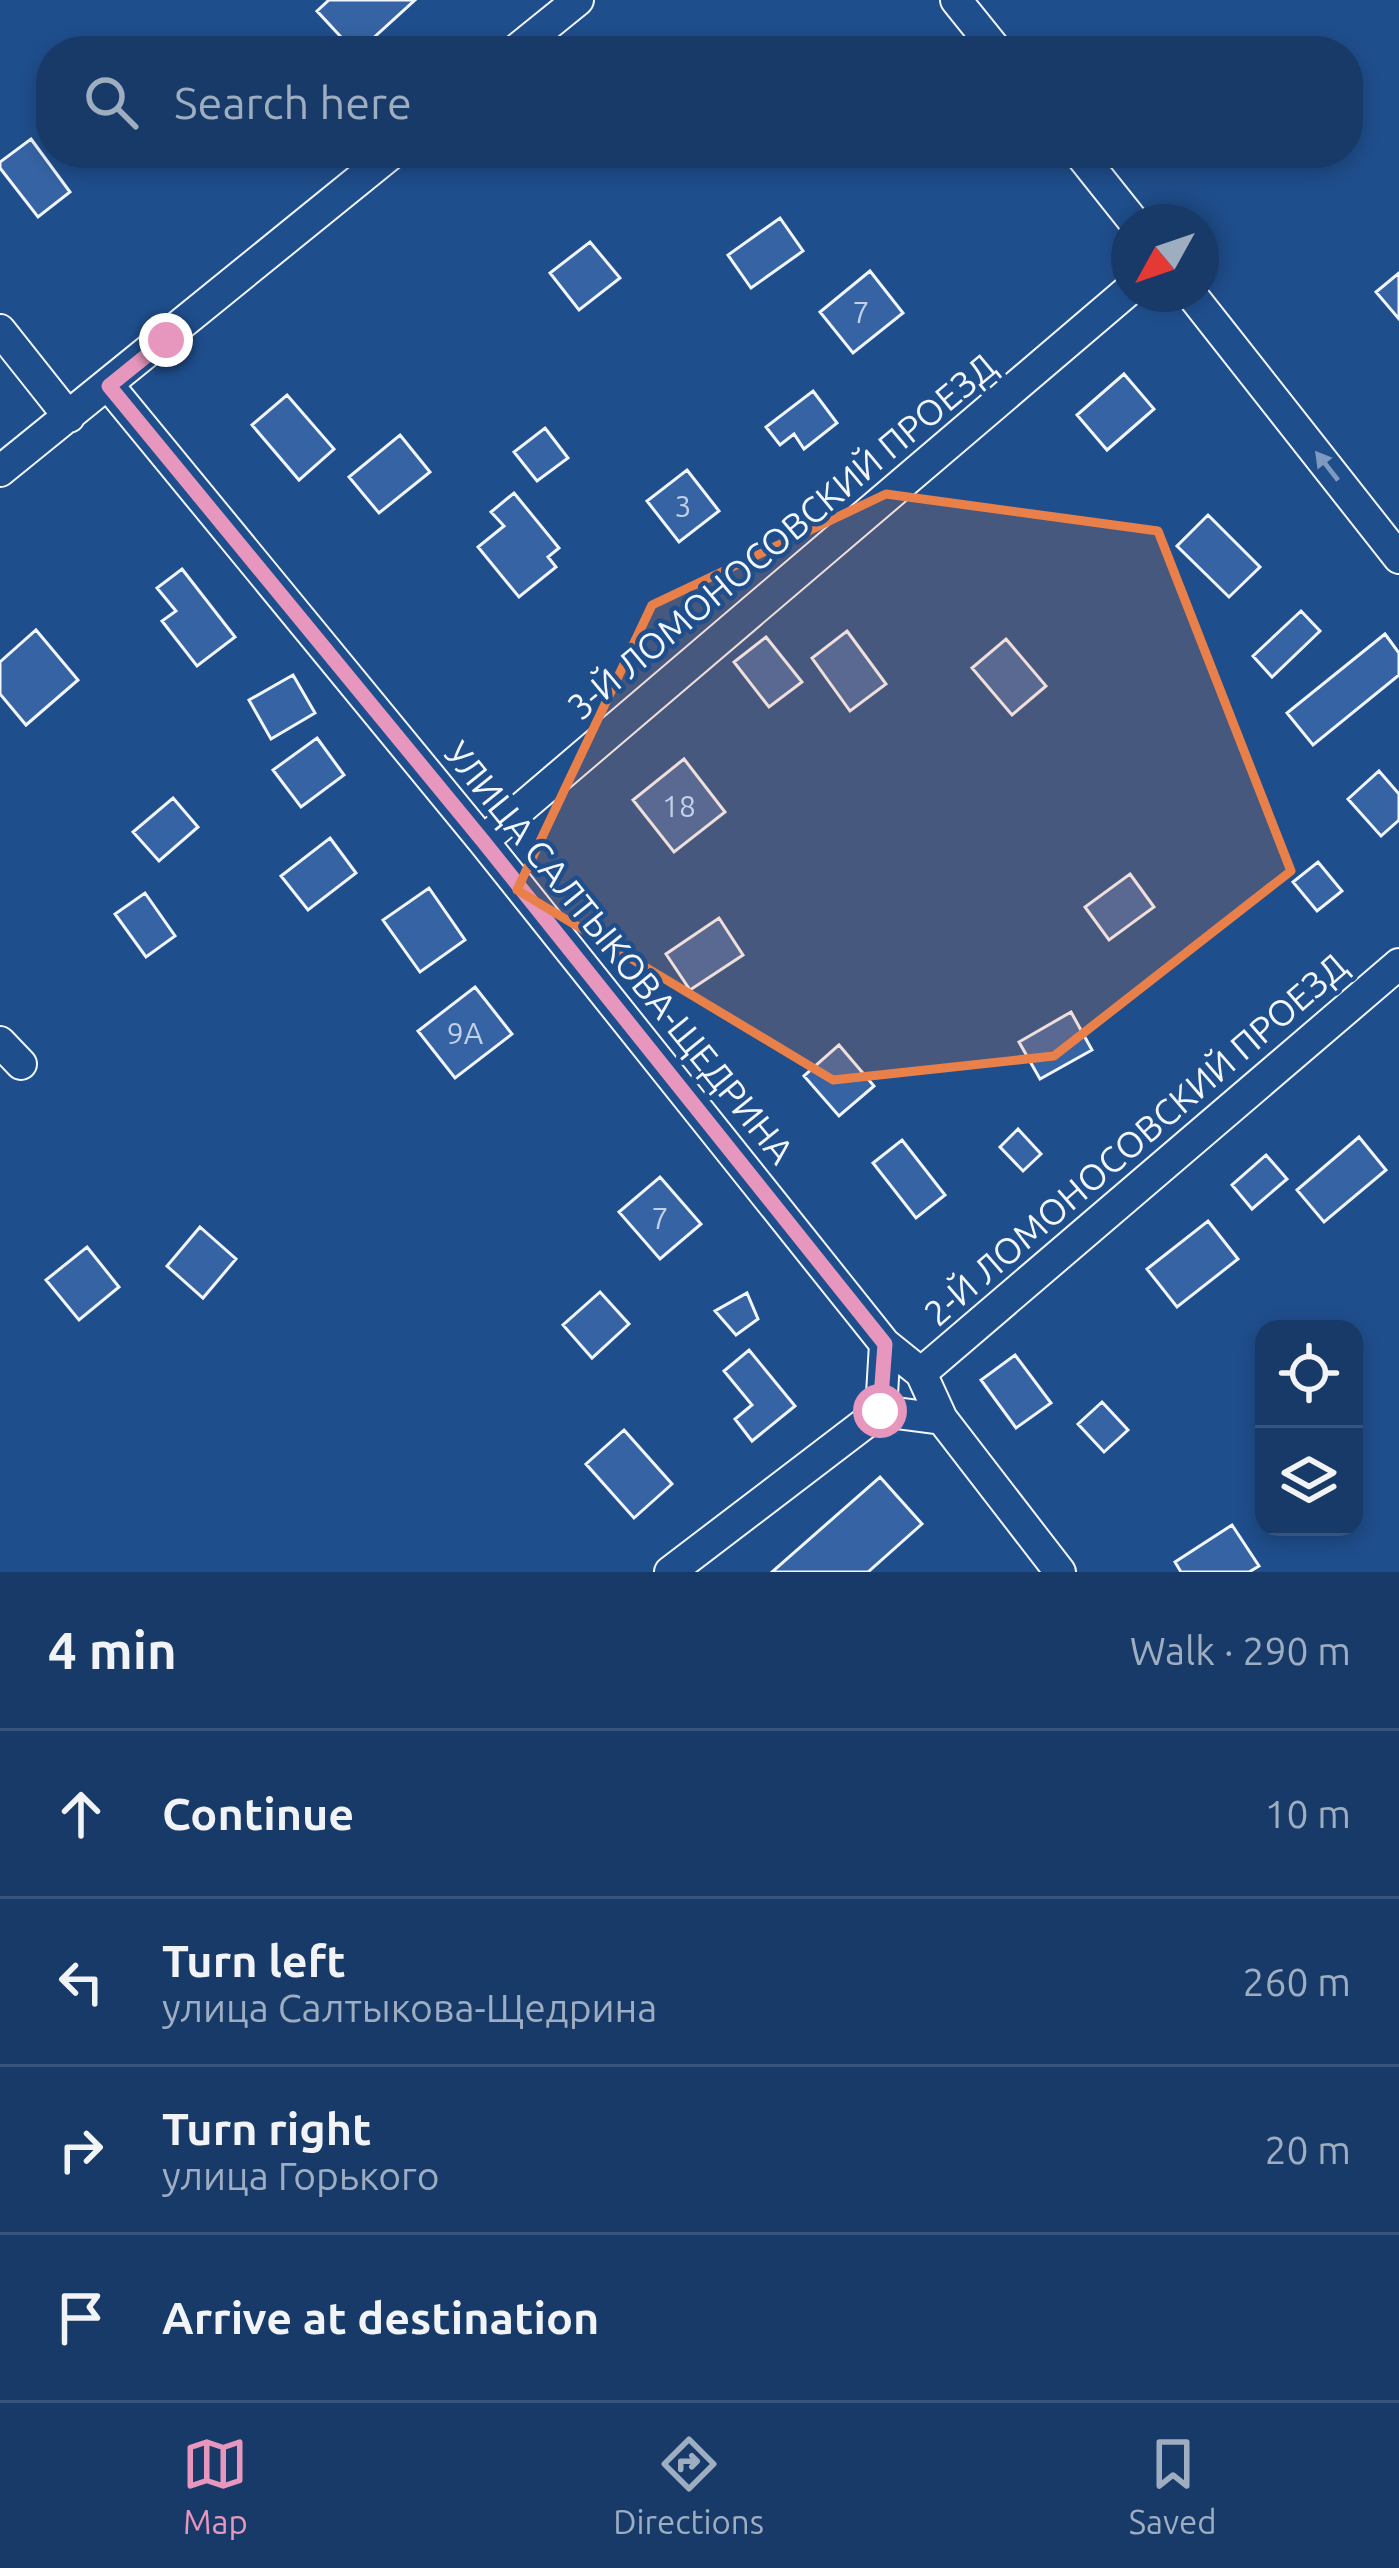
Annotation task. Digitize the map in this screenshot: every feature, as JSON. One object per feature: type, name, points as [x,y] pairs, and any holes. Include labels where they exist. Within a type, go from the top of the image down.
[{"type":"street","points":[[956,0],[985,36]]},
{"type":"street","points":[[532,36],[570,2]]},
{"type":"street","points":[[0,471],[374,168]]},
{"type":"street","points":[[1091,168],[1120,204]]},
{"type":"street","name":"3-Й ЛОМОНОСОВСКИЙ ПРОЕЗД","points":[[483,841],[1111,305]]},
{"type":"street","points":[[1205,312],[1399,558]]},
{"type":"street","points":[[0,330],[69,417]]},
{"type":"street","name":"УЛИЦА САЛТЫКОВА-ЩЕДРИНА","points":[[109,386],[483,841],[885,1344],[921,1373],[942,1419],[1060,1572]]},
{"type":"street","name":"2-Й ЛОМОНОСОВСКИЙ ПРОЕЗД","points":[[921,1373],[1399,964]]},
{"type":"street","points":[[880,1411],[885,1344]]},
{"type":"street","points":[[670,1572],[880,1411],[942,1419]]},
{"type":"highlighted area","points":[[886,494],[1158,531],[1291,871],[1054,1056],[833,1080],[517,890],[652,605]]},
{"type":"building","points":[[329,0],[415,0],[375,36],[340,36],[317,11]]},
{"type":"building","points":[[31,139],[36,146],[36,168],[52,168],[70,192],[38,217],[0,162]]},
{"type":"building","points":[[780,218],[803,251],[751,288],[728,255]]},
{"type":"building","points":[[590,242],[620,278],[579,310],[550,273]]},
{"type":"building","points":[[870,271],[903,313],[853,353],[820,312]]},
{"type":"building","points":[[1399,273],[1399,319],[1376,292]]},
{"type":"building","points":[[1124,374],[1154,409],[1107,450],[1077,415]]},
{"type":"building","points":[[813,391],[837,423],[804,449],[794,434],[780,445],[766,427]]},
{"type":"building","points":[[287,395],[334,449],[299,480],[252,425]]},
{"type":"building","points":[[545,428],[568,458],[537,481],[514,452]]},
{"type":"building","points":[[400,435],[430,472],[379,513],[349,477]]},
{"type":"building","points":[[687,470],[719,511],[679,542],[647,501]]},
{"type":"building","points":[[514,493],[559,548],[548,557],[556,567],[519,597],[478,547],[504,526],[491,512]]},
{"type":"building","points":[[1208,515],[1260,567],[1229,597],[1177,546]]},
{"type":"building","points":[[182,569],[235,637],[197,666],[162,621],[176,611],[157,588]]},
{"type":"building","points":[[1301,611],[1320,631],[1272,677],[1253,656]]},
{"type":"building","points":[[36,630],[78,680],[26,725],[0,694],[0,662]]},
{"type":"building","points":[[847,631],[886,684],[850,711],[812,658]]},
{"type":"building","points":[[1385,634],[1399,653],[1399,675],[1313,745],[1287,713]]},
{"type":"building","points":[[766,637],[802,682],[769,707],[734,662]]},
{"type":"building","points":[[1006,639],[1046,686],[1012,715],[972,668]]},
{"type":"building","points":[[293,675],[315,713],[271,739],[249,700]]},
{"type":"building","points":[[317,738],[344,775],[301,807],[273,770]]},
{"type":"building","points":[[684,759],[725,812],[674,852],[633,800]]},
{"type":"building","points":[[1379,771],[1399,794],[1399,820],[1381,836],[1348,799]]},
{"type":"building","points":[[173,798],[198,827],[159,861],[133,832]]},
{"type":"building","points":[[330,838],[356,873],[308,910],[281,876]]},
{"type":"building","points":[[1318,862],[1342,891],[1317,911],[1293,882]]},
{"type":"building","points":[[1130,874],[1154,907],[1109,940],[1085,907]]},
{"type":"building","points":[[429,888],[465,940],[420,972],[383,920]]},
{"type":"building","points":[[145,893],[175,936],[146,957],[115,914]]},
{"type":"building","points":[[719,918],[743,955],[690,990],[666,954]]},
{"type":"building","points":[[475,987],[512,1034],[455,1078],[418,1031]]},
{"type":"building","points":[[1071,1012],[1092,1050],[1040,1079],[1019,1042]]},
{"type":"building","points":[[839,1045],[874,1086],[839,1116],[804,1076]]},
{"type":"building","points":[[1018,1129],[1041,1154],[1023,1171],[1000,1147]]},
{"type":"building","points":[[1359,1137],[1386,1170],[1324,1222],[1297,1190]]},
{"type":"building","points":[[902,1140],[945,1195],[916,1218],[873,1163]]},
{"type":"building","points":[[1266,1155],[1287,1179],[1252,1209],[1232,1185]]},
{"type":"building","points":[[660,1177],[701,1224],[660,1259],[619,1212]]},
{"type":"building","points":[[1208,1221],[1238,1259],[1177,1307],[1147,1269]]},
{"type":"building","points":[[200,1227],[236,1259],[203,1298],[167,1266]]},
{"type":"building","points":[[87,1247],[119,1287],[79,1320],[46,1280]]},
{"type":"building","points":[[600,1292],[629,1324],[592,1358],[563,1325]]},
{"type":"building","points":[[747,1293],[758,1319],[736,1335],[715,1311]]},
{"type":"building","points":[[749,1350],[795,1406],[752,1441],[735,1419],[752,1405],[724,1371]]},
{"type":"building","points":[[1015,1355],[1051,1403],[1016,1428],[981,1380]]},
{"type":"building","points":[[1102,1402],[1128,1430],[1104,1452],[1078,1424]]},
{"type":"building","points":[[624,1430],[672,1484],[634,1518],[586,1464]]},
{"type":"building","points":[[880,1477],[922,1524],[868,1572],[772,1572]]},
{"type":"building","points":[[1232,1525],[1259,1566],[1249,1572],[1181,1572],[1175,1562]]},
{"type":"route","points":[[166,340],[109,386],[483,841],[885,1344],[880,1411]]}]
